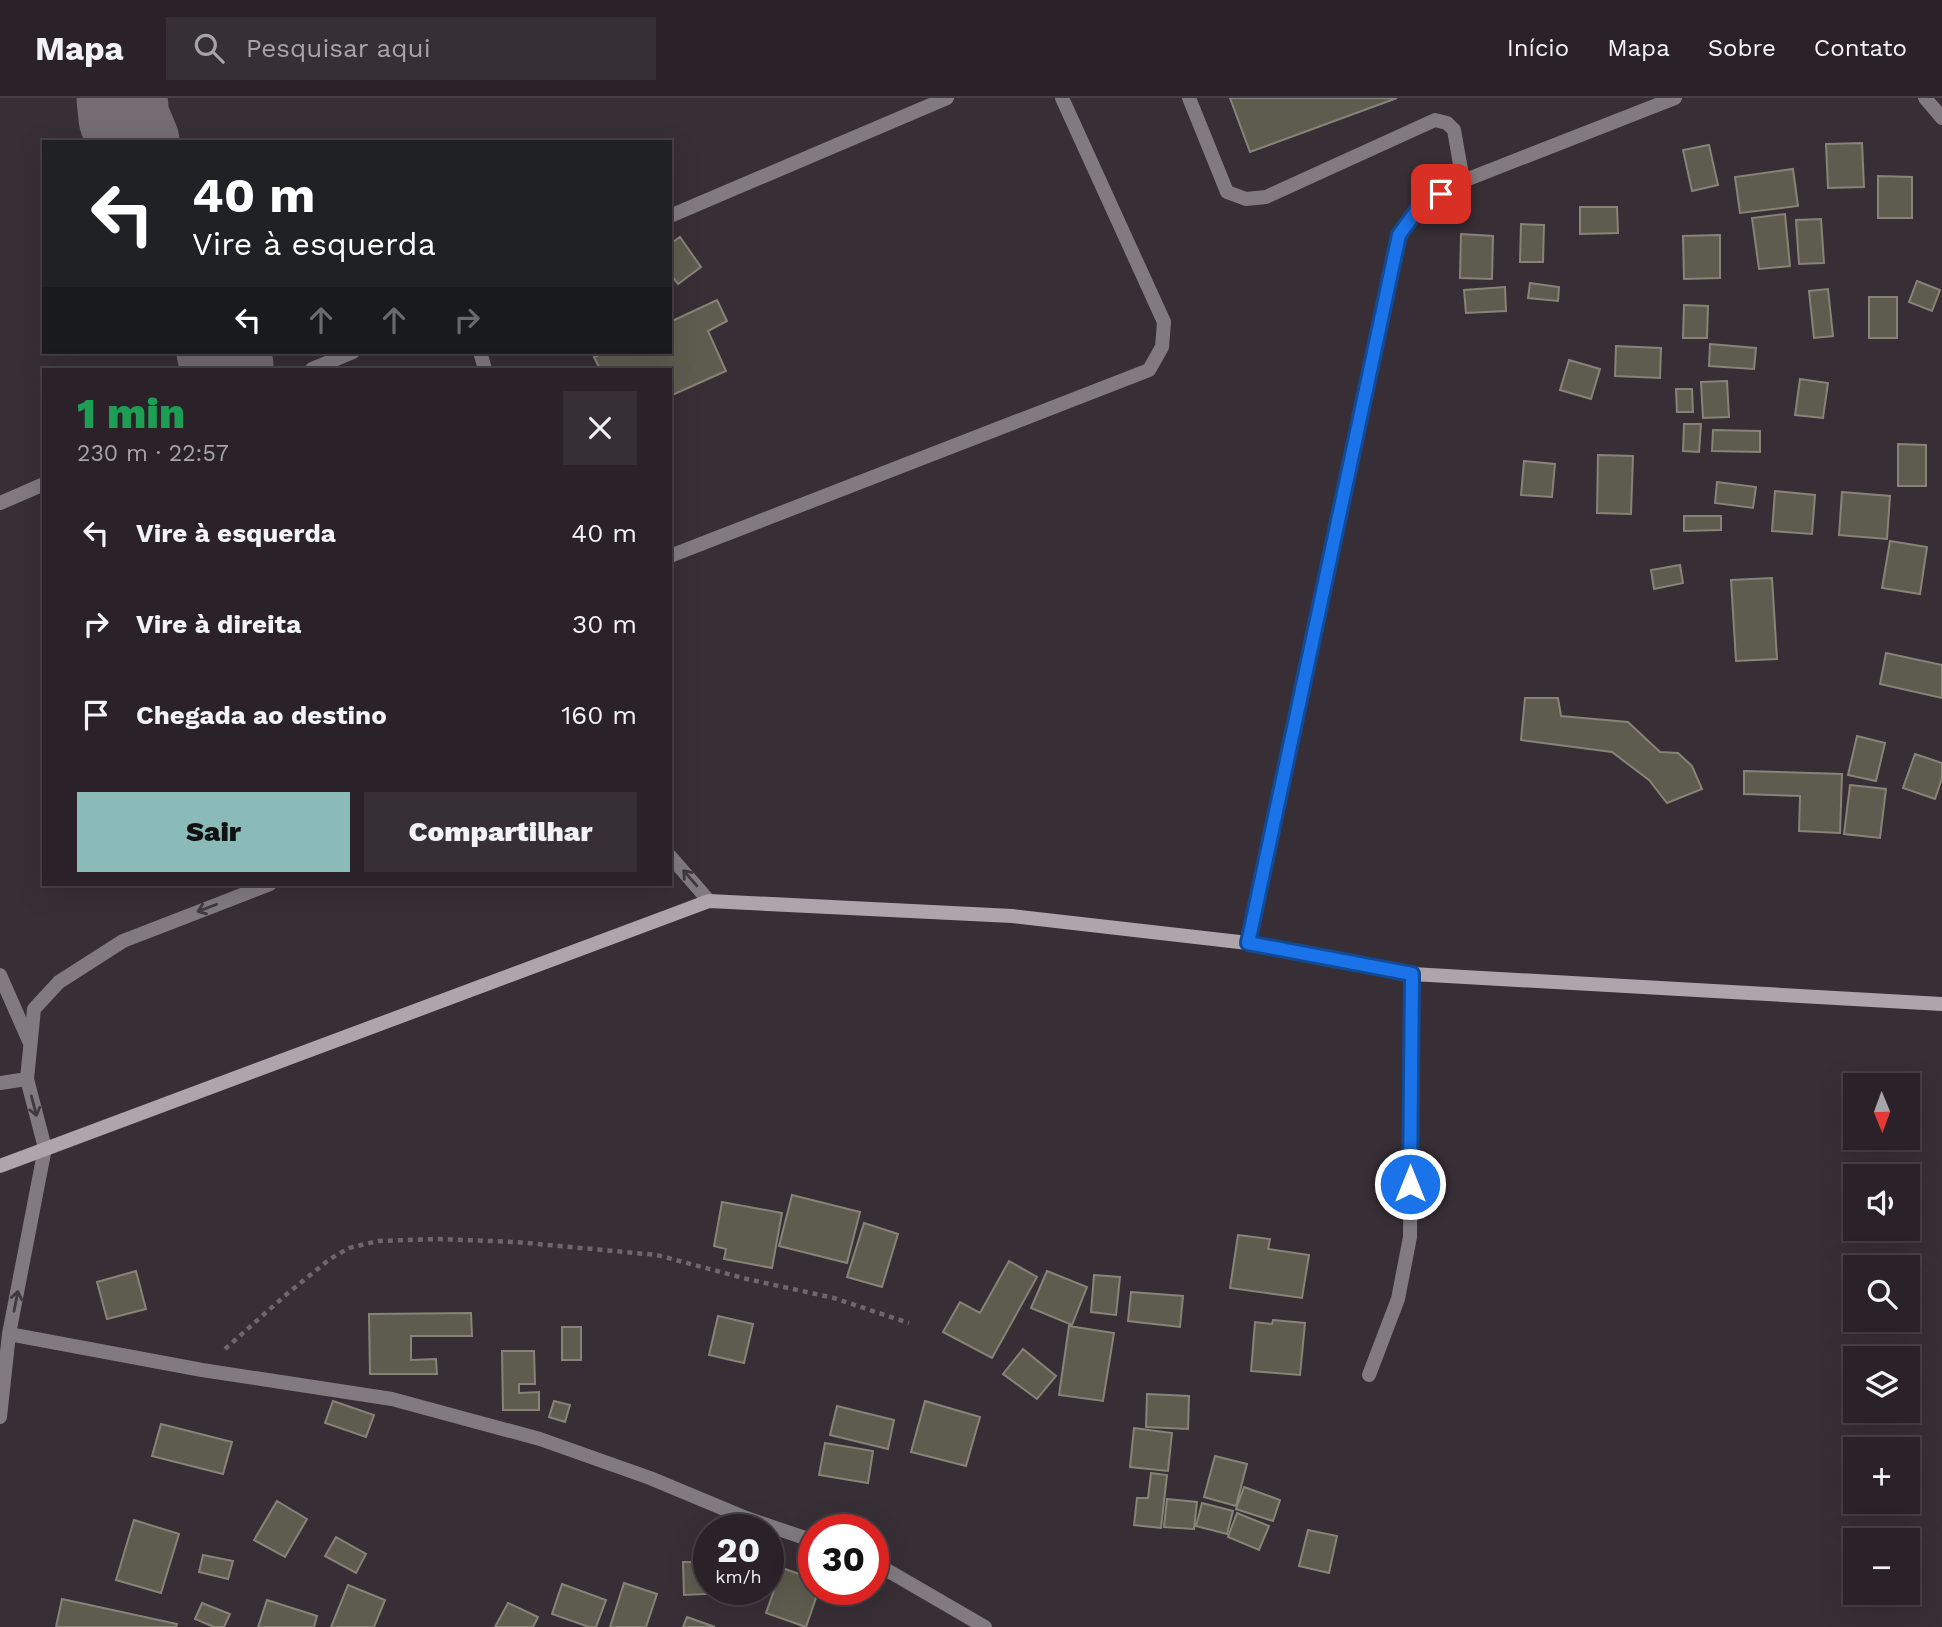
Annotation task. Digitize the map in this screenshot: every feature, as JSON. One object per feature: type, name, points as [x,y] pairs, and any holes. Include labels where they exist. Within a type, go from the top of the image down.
[{"type":"street","points":[[672,215],[947,98]]},
{"type":"street","points":[[672,555],[1149,370],[1162,347],[1164,322],[1062,98]]},
{"type":"street","points":[[1189,98],[1227,192],[1246,199],[1266,197],[1435,120],[1447,123],[1454,130],[1463,181]]},
{"type":"street","points":[[1248,943],[1399,235],[1420,206],[1463,181],[1675,98]]},
{"type":"street","points":[[1924,98],[1942,118]]},
{"type":"street","points":[[314,368],[348,354]]},
{"type":"street","points":[[0,503],[42,485]]},
{"type":"street","points":[[672,858],[709,901]]},
{"type":"street","points":[[0,1418],[9,1334],[46,1148],[27,1079],[34,1009],[59,982],[123,941],[265,886]]},
{"type":"street","points":[[0,1166],[709,901],[1012,916],[1248,943],[1412,974],[1942,1004]]},
{"type":"street","points":[[1369,1375],[1398,1299],[1410,1237],[1412,974]]},
{"type":"street","points":[[0,975],[29,1042]]},
{"type":"street","points":[[0,1083],[27,1079]]},
{"type":"street","points":[[9,1334],[202,1370],[392,1399],[540,1439],[798,1536]]},
{"type":"street","points":[[889,1571],[985,1627]]},
{"type":"path","points":[[202,1370],[330,1259],[349,1248],[378,1241],[437,1239],[516,1242],[657,1255],[834,1298],[909,1323]]},
{"type":"building","points":[[1230,98],[1397,98],[1250,152]]},
{"type":"building","points":[[1862,143],[1864,187],[1828,188],[1826,144]]},
{"type":"building","points":[[1709,145],[1718,185],[1692,191],[1683,150]]},
{"type":"building","points":[[1793,169],[1798,206],[1740,213],[1735,177]]},
{"type":"building","points":[[1878,176],[1912,177],[1912,218],[1878,218]]},
{"type":"building","points":[[1580,207],[1617,207],[1618,233],[1580,234]]},
{"type":"building","points":[[1785,214],[1790,266],[1759,269],[1752,218]]},
{"type":"building","points":[[1821,219],[1824,263],[1799,264],[1796,220]]},
{"type":"building","points":[[1521,224],[1544,225],[1543,262],[1520,262]]},
{"type":"building","points":[[1461,234],[1493,236],[1492,279],[1460,278]]},
{"type":"building","points":[[1720,235],[1720,278],[1684,279],[1683,236]]},
{"type":"building","points":[[680,237],[701,267],[678,284],[672,276],[672,243]]},
{"type":"building","points":[[1917,281],[1940,290],[1932,311],[1909,302]]},
{"type":"building","points":[[1530,283],[1559,287],[1558,301],[1528,298]]},
{"type":"building","points":[[1505,287],[1506,311],[1466,313],[1464,290]]},
{"type":"building","points":[[1828,289],[1833,336],[1814,338],[1809,291]]},
{"type":"building","points":[[1869,297],[1897,297],[1897,338],[1869,338]]},
{"type":"building","points":[[717,300],[727,321],[708,331],[726,371],[672,395],[672,368],[600,368],[594,357],[601,354],[672,354],[672,321]]},
{"type":"building","points":[[1684,305],[1708,306],[1707,338],[1683,338]]},
{"type":"building","points":[[1710,344],[1756,348],[1754,369],[1709,366]]},
{"type":"building","points":[[1616,346],[1661,348],[1660,378],[1615,376]]},
{"type":"building","points":[[1569,360],[1600,369],[1591,399],[1560,390]]},
{"type":"building","points":[[1800,379],[1828,383],[1823,418],[1795,415]]},
{"type":"building","points":[[1727,381],[1729,417],[1703,418],[1701,382]]},
{"type":"building","points":[[1676,389],[1692,389],[1693,412],[1677,412]]},
{"type":"building","points":[[1684,424],[1701,424],[1699,452],[1683,451]]},
{"type":"building","points":[[1713,430],[1760,431],[1760,452],[1712,451]]},
{"type":"building","points":[[1898,444],[1926,445],[1926,486],[1898,486]]},
{"type":"building","points":[[1598,455],[1633,456],[1631,514],[1597,513]]},
{"type":"building","points":[[1524,461],[1555,464],[1552,497],[1521,495]]},
{"type":"building","points":[[1717,482],[1756,487],[1753,508],[1715,503]]},
{"type":"building","points":[[1775,491],[1815,495],[1812,534],[1772,531]]},
{"type":"building","points":[[1842,492],[1890,496],[1887,539],[1839,535]]},
{"type":"building","points":[[1684,516],[1721,516],[1721,530],[1684,531]]},
{"type":"building","points":[[1890,541],[1927,547],[1920,594],[1882,588]]},
{"type":"building","points":[[1680,565],[1683,583],[1654,589],[1651,570]]},
{"type":"building","points":[[1772,578],[1777,659],[1736,661],[1731,580]]},
{"type":"building","points":[[1886,653],[1942,665],[1942,698],[1880,684]]},
{"type":"building","points":[[1525,698],[1558,698],[1561,716],[1628,722],[1660,752],[1678,753],[1692,766],[1702,789],[1667,803],[1649,780],[1612,752],[1521,740]]},
{"type":"building","points":[[1857,736],[1885,743],[1876,781],[1848,775]]},
{"type":"building","points":[[1915,754],[1942,763],[1942,778],[1935,799],[1903,788]]},
{"type":"building","points":[[1744,771],[1842,774],[1840,833],[1799,831],[1800,796],[1744,794]]},
{"type":"building","points":[[1850,785],[1886,789],[1880,838],[1844,834]]},
{"type":"building","points":[[792,1195],[860,1212],[847,1263],[779,1246]]},
{"type":"building","points":[[722,1202],[782,1213],[772,1268],[724,1259],[726,1249],[714,1246]]},
{"type":"building","points":[[864,1223],[898,1234],[882,1287],[847,1277]]},
{"type":"building","points":[[1238,1235],[1270,1239],[1268,1249],[1309,1255],[1302,1298],[1230,1288]]},
{"type":"building","points":[[1009,1261],[1037,1277],[992,1358],[943,1332],[960,1302],[980,1313]]},
{"type":"building","points":[[136,1271],[146,1309],[107,1319],[97,1282]]},
{"type":"building","points":[[1047,1271],[1087,1287],[1072,1325],[1031,1308]]},
{"type":"building","points":[[1094,1275],[1120,1277],[1116,1315],[1091,1312]]},
{"type":"building","points":[[1131,1292],[1183,1296],[1180,1327],[1128,1321]]},
{"type":"building","points":[[471,1313],[472,1336],[411,1336],[411,1360],[436,1359],[437,1374],[370,1374],[369,1314]]},
{"type":"building","points":[[718,1316],[753,1324],[744,1363],[709,1355]]},
{"type":"building","points":[[1273,1320],[1305,1323],[1300,1375],[1251,1371],[1255,1322],[1272,1324]]},
{"type":"building","points":[[1069,1326],[1114,1333],[1103,1401],[1059,1395]]},
{"type":"building","points":[[562,1327],[581,1327],[581,1360],[562,1360]]},
{"type":"building","points":[[1023,1349],[1056,1376],[1037,1399],[1003,1374]]},
{"type":"building","points":[[502,1351],[534,1351],[535,1384],[519,1384],[519,1393],[539,1392],[539,1410],[503,1410]]},
{"type":"building","points":[[1147,1394],[1189,1396],[1188,1429],[1146,1427]]},
{"type":"building","points":[[333,1401],[374,1415],[366,1437],[325,1423]]},
{"type":"building","points":[[554,1401],[570,1405],[565,1422],[549,1417]]},
{"type":"building","points":[[925,1401],[980,1417],[966,1466],[911,1452]]},
{"type":"building","points":[[837,1406],[894,1420],[888,1449],[830,1435]]},
{"type":"building","points":[[161,1424],[232,1442],[223,1474],[152,1456]]},
{"type":"building","points":[[1134,1428],[1172,1433],[1168,1471],[1130,1467]]},
{"type":"building","points":[[825,1443],[873,1451],[868,1483],[819,1475]]},
{"type":"building","points":[[1215,1456],[1247,1464],[1236,1506],[1204,1497]]},
{"type":"building","points":[[1151,1473],[1167,1475],[1161,1528],[1134,1525],[1137,1498],[1148,1498]]},
{"type":"building","points":[[1244,1487],[1280,1500],[1273,1521],[1236,1509]]},
{"type":"building","points":[[1167,1499],[1197,1502],[1194,1529],[1164,1527]]},
{"type":"building","points":[[277,1501],[307,1519],[285,1557],[254,1540]]},
{"type":"building","points":[[1202,1503],[1233,1511],[1227,1534],[1196,1526]]},
{"type":"building","points":[[1237,1513],[1269,1526],[1259,1550],[1228,1537]]},
{"type":"building","points":[[134,1520],[179,1534],[161,1593],[116,1580]]},
{"type":"building","points":[[1308,1530],[1337,1536],[1329,1573],[1299,1566]]},
{"type":"building","points":[[336,1537],[366,1554],[356,1573],[325,1556]]},
{"type":"building","points":[[203,1555],[233,1561],[228,1579],[199,1572]]},
{"type":"building","points":[[683,1562],[693,1562],[693,1595],[684,1595]]},
{"type":"building","points":[[784,1569],[798,1574],[798,1605],[814,1605],[806,1627],[766,1613],[769,1605],[784,1605]]},
{"type":"building","points":[[624,1583],[657,1594],[646,1627],[610,1627]]},
{"type":"building","points":[[562,1584],[606,1600],[596,1627],[552,1614]]},
{"type":"building","points":[[348,1585],[385,1600],[374,1627],[331,1627]]},
{"type":"building","points":[[62,1599],[177,1624],[176,1627],[56,1627]]},
{"type":"building","points":[[267,1600],[317,1616],[314,1627],[258,1627]]},
{"type":"building","points":[[202,1603],[230,1614],[224,1627],[214,1627],[195,1619]]},
{"type":"building","points":[[508,1603],[538,1617],[533,1627],[495,1627]]},
{"type":"building","points":[[687,1617],[715,1627],[683,1627]]},
{"type":"taxiway","points":[[122,98],[124,118],[133,140]]},
{"type":"taxiway","points":[[223,354],[228,366]]},
{"type":"route","points":[[1410,1184],[1412,974],[1248,943],[1399,235],[1420,206],[1441,194]]}]
